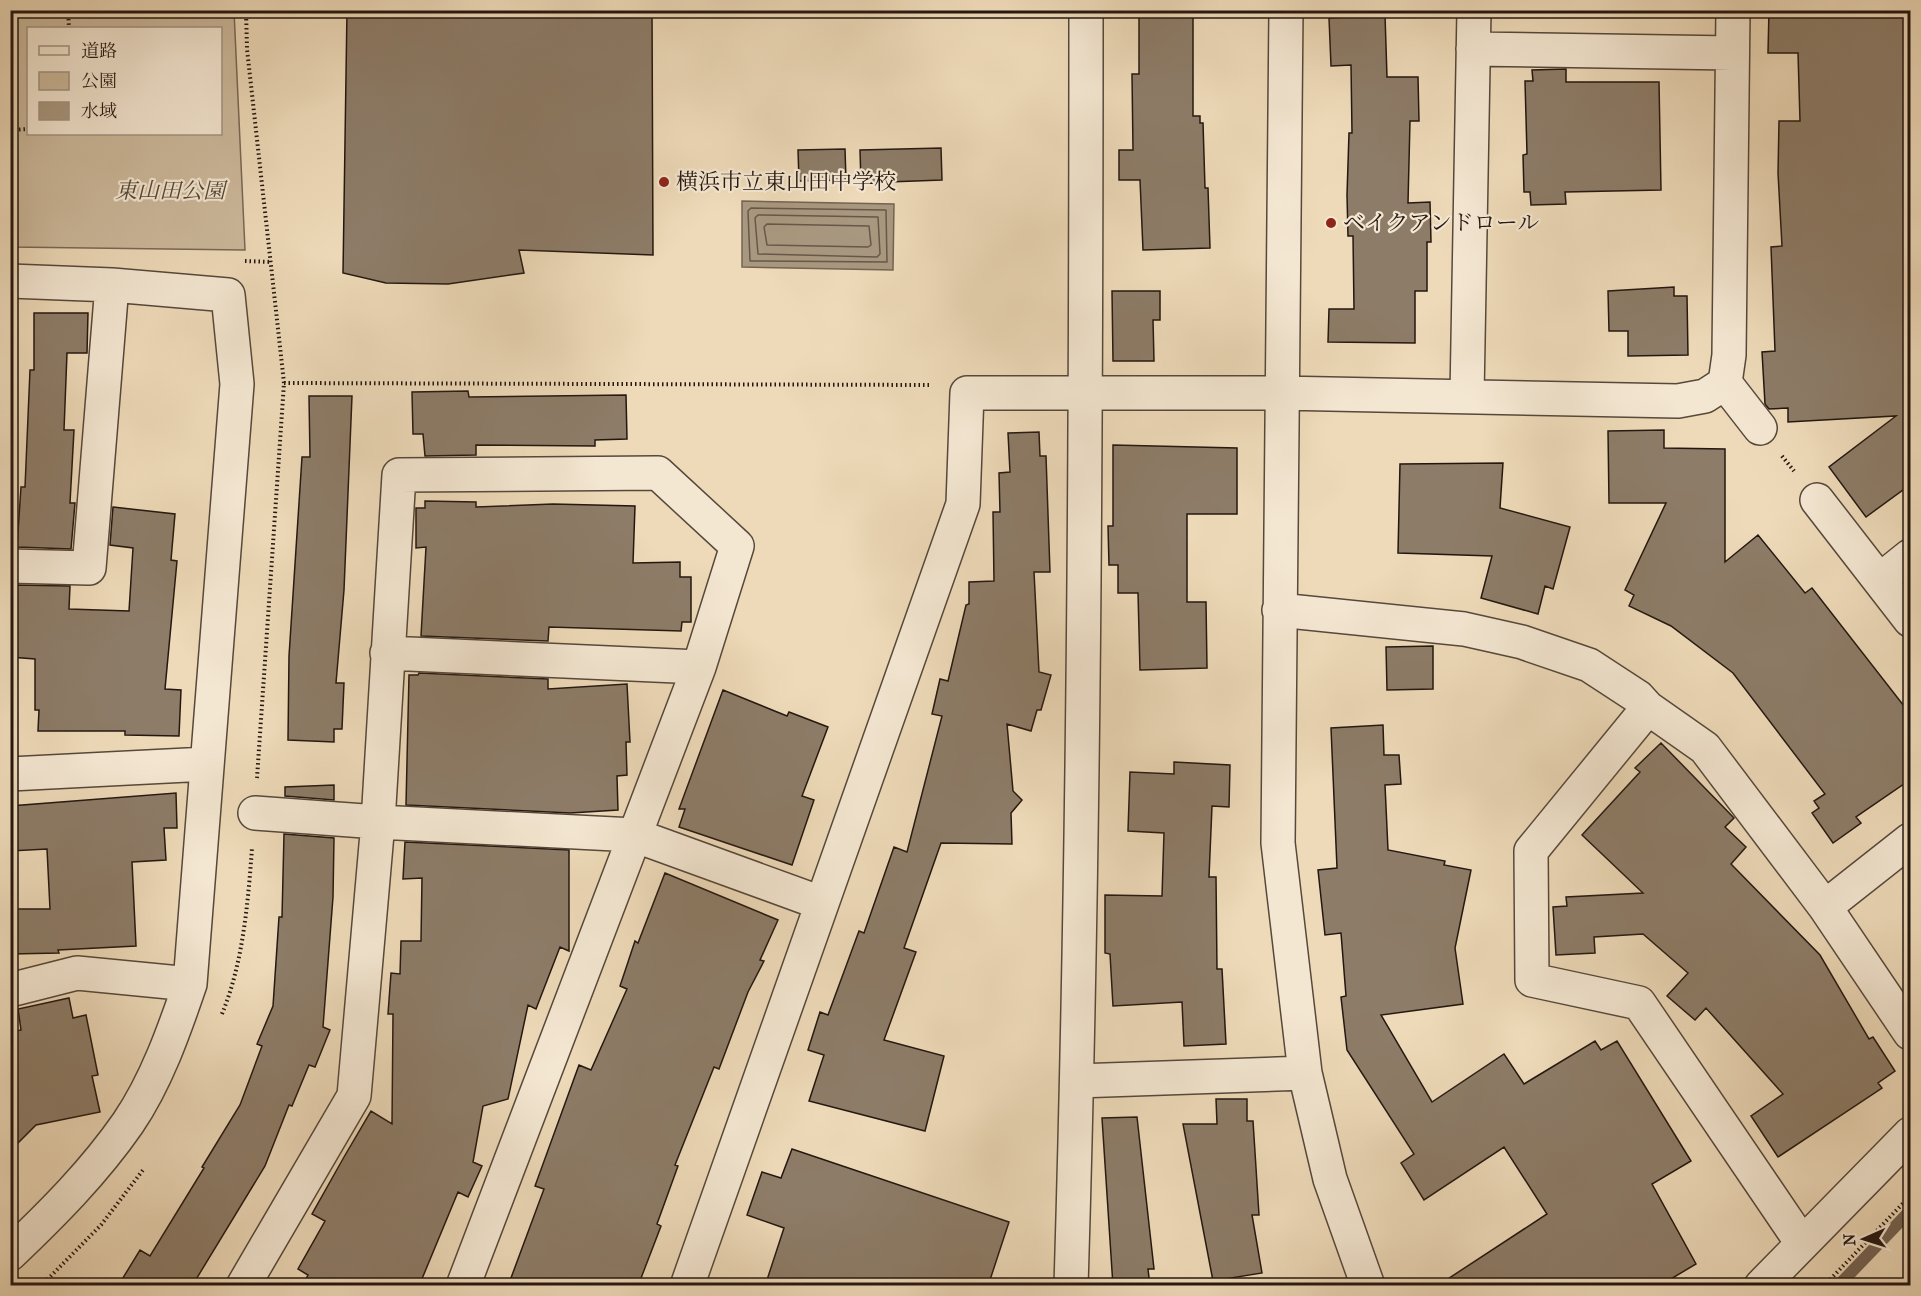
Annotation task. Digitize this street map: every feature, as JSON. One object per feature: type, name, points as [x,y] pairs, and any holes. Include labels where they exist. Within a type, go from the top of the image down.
[{"type":"street","points":[[1071,1286],[1077,1080],[1085,392],[1086,10]]},
{"type":"street","points":[[1286,10],[1280,393],[1278,843],[1305,1073],[1330,1179],[1368,1286]]},
{"type":"street","points":[[1467,396],[1474,10]]},
{"type":"street","points":[[1733,10],[1729,355],[1725,383],[1760,428]]},
{"type":"street","points":[[1473,49],[1732,53]]},
{"type":"street","points":[[10,281],[112,285],[228,295],[237,384],[190,984],[169,1044],[129,1122],[69,1197],[10,1254]]},
{"type":"street","points":[[10,566],[89,568],[112,285]]},
{"type":"street","points":[[687,1286],[963,504],[966,393],[1280,393],[1678,401],[1705,396],[1725,383]]},
{"type":"street","points":[[243,1286],[354,1096],[378,822],[399,475],[658,473],[737,546],[699,667],[464,1286]]},
{"type":"street","points":[[1817,500],[1911,620]]},
{"type":"street","points":[[1880,579],[1911,556]]},
{"type":"street","points":[[1280,610],[1464,629],[1522,642],[1589,665],[1638,697],[1648,708],[1705,748],[1825,907],[1911,1033]]},
{"type":"street","points":[[387,653],[699,667]]},
{"type":"street","points":[[1648,708],[1531,850],[1532,980],[1639,1003],[1802,1243]]},
{"type":"street","points":[[10,774],[207,764]]},
{"type":"street","points":[[255,813],[378,822],[634,835],[821,903]]},
{"type":"street","points":[[1825,907],[1911,840]]},
{"type":"street","points":[[10,990],[77,973],[190,984]]},
{"type":"street","points":[[1077,1080],[1305,1073]]},
{"type":"street","points":[[1761,1286],[1911,1134]]},
{"type":"path","points":[[68,10],[69,27]]},
{"type":"path","points":[[246,10],[248,49],[284,383],[929,385],[966,393]]},
{"type":"path","points":[[10,130],[27,129]]},
{"type":"path","points":[[1760,428],[1817,500]]},
{"type":"path","points":[[1824,1286],[1909,1197]]},
{"type":"green space","name":"東山田公園","points":[[11,10],[234,11],[245,250],[11,247]]},
{"type":"water","points":[[742,201],[894,204],[893,270],[742,267]]},
{"type":"building","points":[[347,10],[652,10],[653,255],[519,250],[524,273],[448,284],[386,283],[343,273]]},
{"type":"building","points":[[1139,10],[1193,10],[1193,116],[1200,116],[1200,123],[1203,123],[1210,248],[1143,250],[1140,180],[1119,180],[1119,150],[1133,150],[1132,74],[1139,74]]},
{"type":"building","points":[[1769,10],[1911,10],[1911,484],[1866,517],[1829,467],[1896,416],[1788,422],[1788,408],[1769,409],[1765,404],[1762,352],[1775,351],[1771,247],[1782,246],[1778,173],[1779,121],[1800,121],[1798,53],[1768,53]]},
{"type":"building","points":[[1385,15],[1387,77],[1418,77],[1419,121],[1410,121],[1408,203],[1430,202],[1431,242],[1427,242],[1427,291],[1415,291],[1415,343],[1328,342],[1329,309],[1354,309],[1353,236],[1348,236],[1347,195],[1349,133],[1352,133],[1351,65],[1331,66],[1329,18]]},
{"type":"building","points":[[1566,69],[1566,82],[1659,82],[1661,190],[1565,192],[1566,204],[1531,205],[1530,192],[1524,192],[1523,155],[1527,154],[1525,81],[1533,81],[1532,70]]},
{"type":"building","points":[[941,148],[942,180],[861,183],[860,150]]},
{"type":"building","points":[[845,149],[846,180],[799,181],[798,150]]},
{"type":"building","points":[[1674,287],[1674,296],[1687,296],[1688,355],[1628,356],[1628,331],[1609,331],[1608,291]]},
{"type":"building","points":[[1112,291],[1160,291],[1160,320],[1153,320],[1154,361],[1113,361]]},
{"type":"building","points":[[34,313],[88,313],[87,353],[67,353],[64,430],[74,430],[70,503],[75,503],[71,549],[17,547],[21,487],[25,487],[30,370],[34,370]]},
{"type":"building","points":[[468,391],[469,397],[626,395],[627,439],[595,440],[595,446],[476,445],[476,455],[425,456],[423,434],[413,434],[412,392]]},
{"type":"building","points":[[309,396],[352,396],[344,590],[336,683],[344,683],[342,729],[334,729],[334,742],[288,740],[289,656],[302,457],[310,457]]},
{"type":"building","points":[[1664,430],[1664,448],[1725,449],[1725,562],[1758,535],[1805,593],[1812,588],[1911,715],[1911,779],[1856,817],[1861,823],[1833,843],[1812,813],[1819,808],[1814,801],[1825,794],[1733,673],[1671,626],[1629,606],[1634,595],[1625,590],[1666,503],[1609,503],[1608,431]]},
{"type":"building","points":[[1039,432],[1040,456],[1046,456],[1050,572],[1034,572],[1039,672],[1051,675],[1041,710],[1037,710],[1031,731],[1007,724],[1013,791],[1022,800],[1011,813],[1012,844],[941,843],[904,948],[916,952],[884,1040],[944,1056],[925,1131],[809,1101],[824,1055],[808,1050],[820,1012],[828,1015],[859,931],[864,933],[894,847],[907,852],[942,716],[932,714],[940,679],[948,681],[966,605],[969,604],[969,582],[994,581],[993,512],[1000,512],[999,473],[1010,472],[1008,433]]},
{"type":"building","points":[[1113,445],[1237,448],[1237,514],[1187,514],[1187,602],[1206,602],[1207,668],[1140,670],[1138,593],[1118,593],[1118,565],[1109,565],[1108,526],[1113,526]]},
{"type":"building","points":[[1503,463],[1500,508],[1570,527],[1553,589],[1545,586],[1538,614],[1481,598],[1492,556],[1398,553],[1400,464]]},
{"type":"building","points":[[425,501],[476,502],[476,507],[553,504],[635,506],[633,563],[680,562],[680,577],[691,577],[691,622],[682,622],[681,631],[549,627],[548,641],[421,636],[426,547],[416,548],[416,508],[425,508]]},
{"type":"building","points":[[113,507],[175,514],[171,560],[177,561],[165,689],[181,690],[179,736],[125,735],[125,731],[38,731],[39,710],[35,710],[35,659],[10,657],[10,592],[15,592],[15,585],[70,586],[69,609],[129,611],[133,548],[110,545]]},
{"type":"building","points":[[1433,646],[1433,689],[1387,690],[1386,647]]},
{"type":"building","points":[[419,673],[548,679],[548,689],[627,684],[630,742],[626,742],[627,775],[617,776],[618,810],[570,813],[406,805],[409,675]]},
{"type":"building","points":[[723,690],[787,716],[789,712],[828,727],[802,796],[814,800],[792,865],[679,827],[685,809],[679,809]]},
{"type":"building","points":[[1383,725],[1384,755],[1399,755],[1401,784],[1385,785],[1388,850],[1445,861],[1444,865],[1471,870],[1455,948],[1463,1004],[1381,1015],[1432,1102],[1504,1054],[1524,1084],[1595,1041],[1601,1050],[1617,1041],[1691,1161],[1652,1184],[1696,1264],[1659,1286],[1437,1286],[1547,1214],[1504,1147],[1424,1200],[1401,1163],[1414,1154],[1347,1050],[1341,997],[1346,996],[1341,933],[1325,935],[1318,870],[1337,868],[1331,728]]},
{"type":"building","points":[[1661,743],[1734,818],[1725,827],[1746,847],[1731,864],[1820,955],[1869,1039],[1873,1037],[1895,1071],[1878,1083],[1882,1088],[1778,1157],[1751,1116],[1783,1094],[1706,1008],[1695,1020],[1667,996],[1688,973],[1643,934],[1594,937],[1595,953],[1556,955],[1553,907],[1567,906],[1566,897],[1643,893],[1582,835],[1640,772],[1635,768]]},
{"type":"building","points":[[1174,762],[1230,765],[1229,807],[1212,806],[1209,877],[1216,877],[1217,969],[1222,969],[1226,1044],[1184,1046],[1182,1002],[1113,1006],[1110,954],[1105,953],[1105,895],[1162,896],[1164,833],[1128,831],[1130,772],[1174,774]]},
{"type":"building","points":[[334,785],[334,800],[285,796],[285,787]]},
{"type":"building","points":[[176,793],[177,828],[164,828],[166,860],[132,862],[136,946],[58,950],[59,953],[10,954],[10,909],[50,909],[47,849],[10,851],[10,806]]},
{"type":"building","points":[[284,834],[334,838],[333,897],[323,1027],[330,1030],[315,1067],[309,1065],[292,1106],[289,1105],[265,1166],[192,1286],[118,1286],[140,1250],[150,1256],[204,1168],[202,1167],[240,1105],[262,1046],[257,1044],[273,1006],[279,917],[282,917]]},
{"type":"building","points":[[405,842],[569,850],[569,951],[560,947],[536,1009],[528,1005],[508,1099],[483,1106],[473,1162],[482,1166],[468,1197],[458,1192],[419,1286],[302,1286],[308,1275],[298,1269],[325,1221],[312,1214],[371,1111],[392,1124],[393,1014],[388,1014],[391,973],[400,974],[401,941],[421,941],[422,878],[403,879]]},
{"type":"building","points":[[665,873],[778,920],[760,960],[764,961],[748,992],[719,1069],[714,1067],[675,1165],[678,1166],[657,1224],[661,1226],[638,1286],[508,1286],[544,1189],[535,1186],[579,1065],[591,1070],[627,989],[620,986],[635,941],[638,943]]},
{"type":"building","points":[[69,998],[73,1018],[86,1015],[98,1075],[92,1076],[100,1112],[36,1125],[10,1151],[10,1032],[21,1030],[18,1009]]},
{"type":"building","points":[[1216,1099],[1247,1099],[1247,1121],[1253,1121],[1259,1215],[1252,1215],[1262,1273],[1213,1281],[1183,1124],[1217,1124]]},
{"type":"building","points":[[1137,1117],[1154,1269],[1148,1269],[1150,1286],[1113,1286],[1102,1118]]},
{"type":"building","points":[[792,1149],[1009,1222],[988,1286],[765,1286],[784,1228],[747,1215],[762,1172],[781,1178]]},
{"type":"waterway","points":[[1838,1286],[1910,1211]]},
{"type":"place","name":"横浜市立東山田中学校","points":[[664,182]]},
{"type":"place","name":"ベイクアンドロール","points":[[1331,223]]}]
